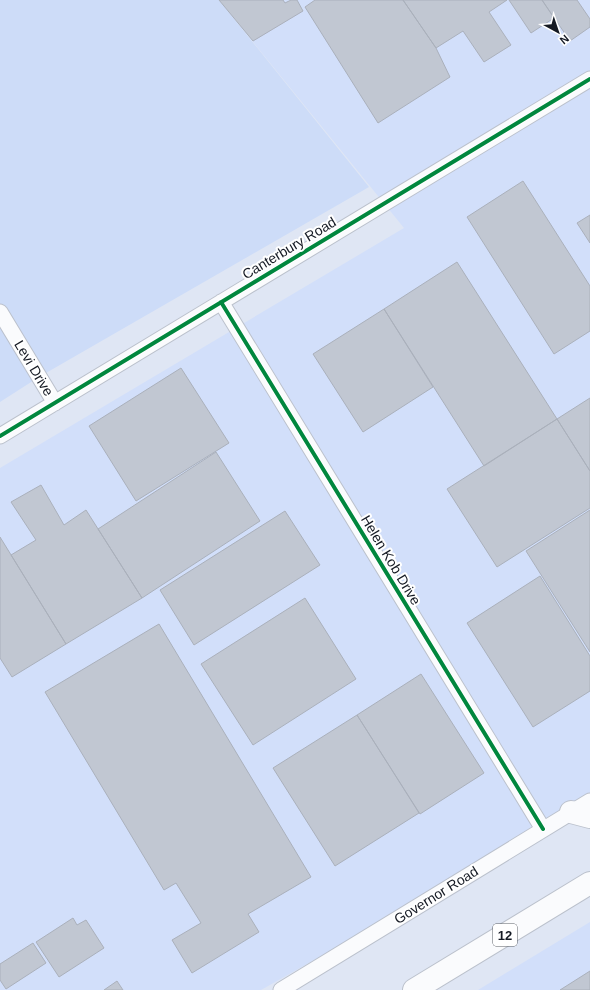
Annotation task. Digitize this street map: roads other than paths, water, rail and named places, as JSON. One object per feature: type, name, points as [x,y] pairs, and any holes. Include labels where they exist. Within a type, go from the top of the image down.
[{"type":"main road","name":"12","points":[[419,989],[590,883]]},
{"type":"street","name":"Canterbury Road","points":[[0,436],[590,79]]},
{"type":"street","name":"Helen Kob Drive","points":[[221,302],[543,829]]},
{"type":"street","name":"Levi Drive","points":[[0,312],[55,403]]},
{"type":"street","name":"Governor Road","points":[[281,990],[543,829],[580,815],[590,801]]}]
